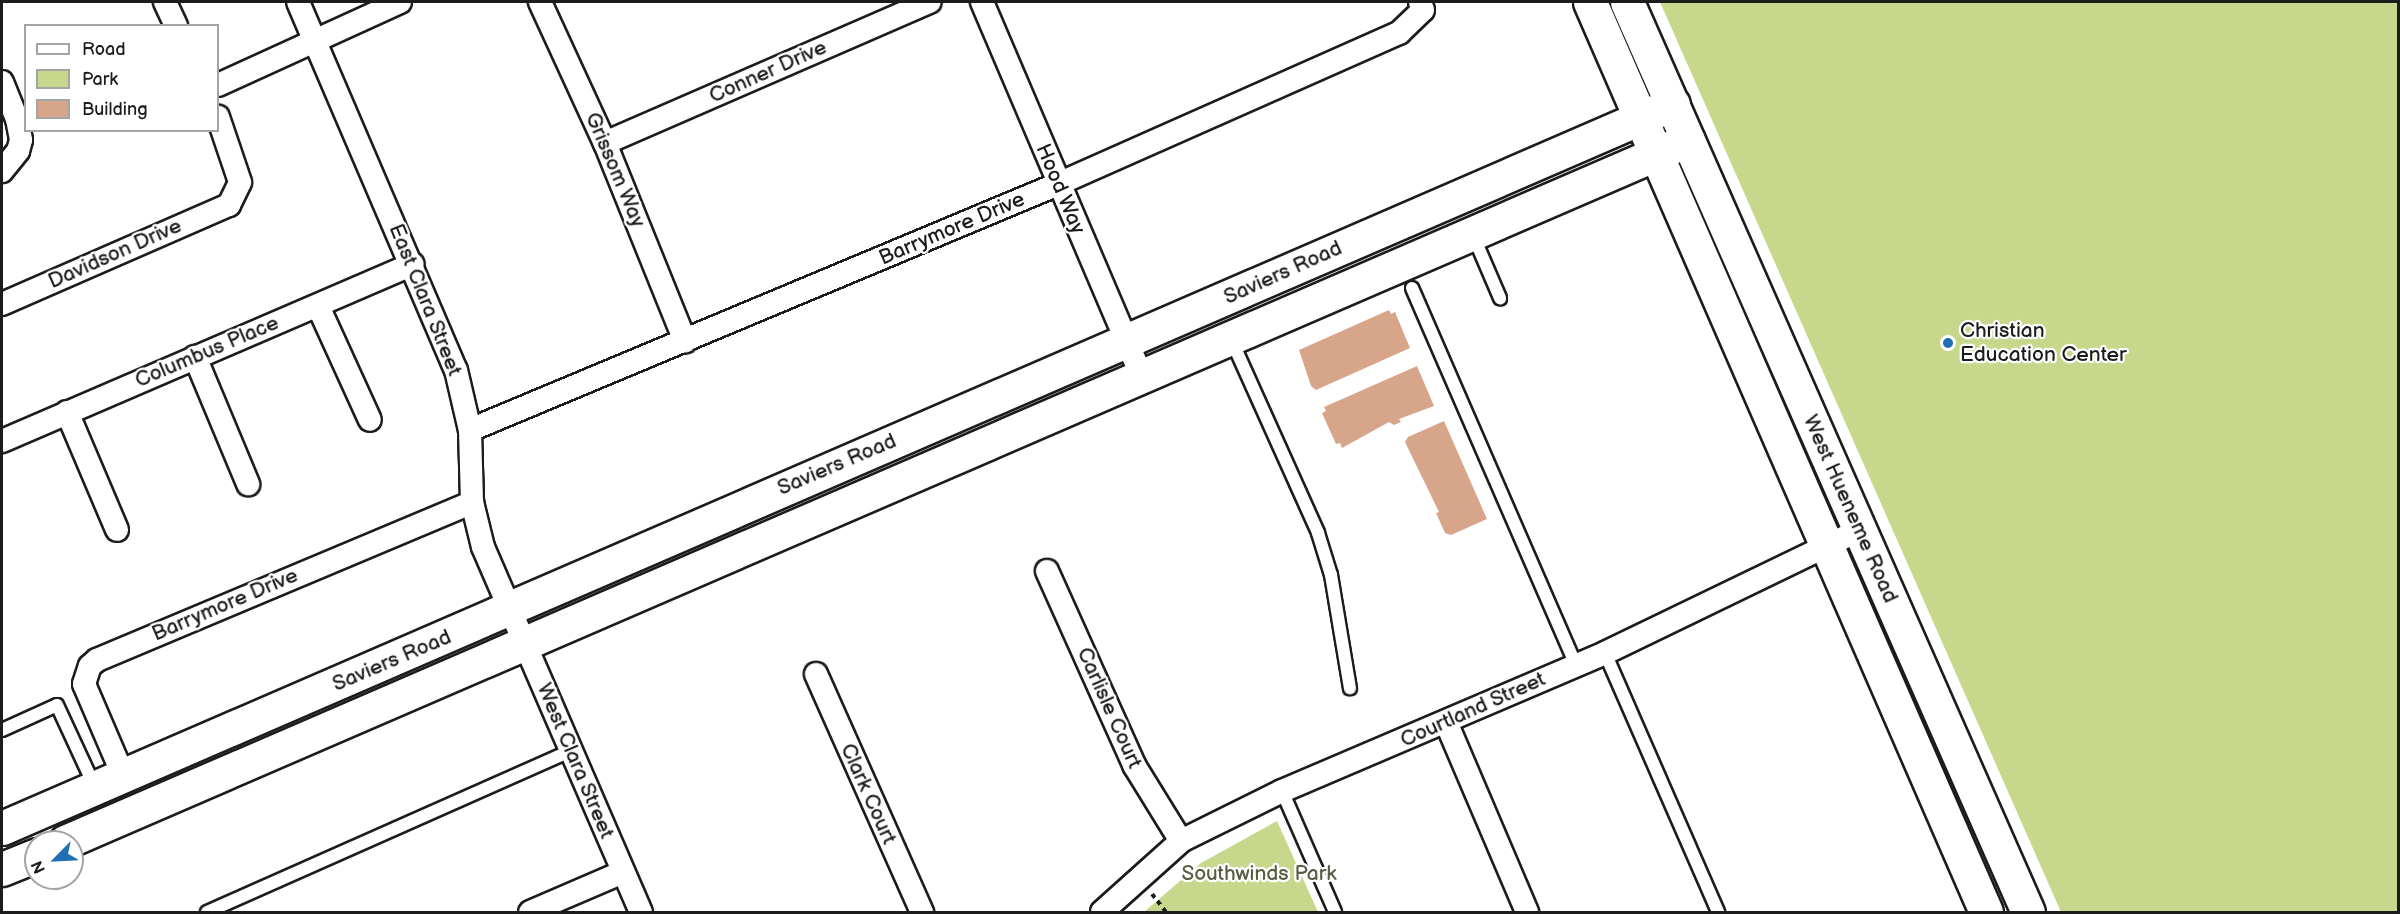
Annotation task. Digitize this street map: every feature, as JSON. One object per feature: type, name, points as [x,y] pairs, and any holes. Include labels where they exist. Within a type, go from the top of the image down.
[{"type":"main road","name":"West Hueneme Road","points":[[1590,2],[1642,117],[1673,146],[1860,530],[2028,912]]},
{"type":"main road","name":"West Hueneme Road","points":[[1627,2],[1673,104],[1673,146],[1826,546],[1986,912]]},
{"type":"main road","name":"Saviers Road","points":[[2,828],[510,610],[1673,104]]},
{"type":"main road","name":"Saviers Road","points":[[84,834],[523,641],[733,555],[1141,375],[1673,146]]},
{"type":"main road","points":[[2,869],[24,860]]},
{"type":"street","points":[[165,2],[175,24]]},
{"type":"street","name":"East Clara Street","points":[[298,2],[312,41],[413,264],[456,370],[470,430],[472,502],[483,547],[510,610]]},
{"type":"street","points":[[219,85],[400,2]]},
{"type":"street","name":"Grissom Way","points":[[540,2],[605,143],[685,341]]},
{"type":"street","name":"Conner Drive","points":[[605,143],[930,2]]},
{"type":"street","name":"Hood Way","points":[[982,2],[1141,375]]},
{"type":"street","name":"Barrymore Drive","points":[[470,430],[1058,184],[1399,33],[1422,6]]},
{"type":"street","points":[[2,82],[17,118],[21,140],[6,166]]},
{"type":"street","name":"Davidson Drive","points":[[2,304],[229,205],[240,182],[219,120]]},
{"type":"street","name":"Columbus Place","points":[[2,441],[413,264]]},
{"type":"street","points":[[318,306],[369,420]]},
{"type":"street","points":[[195,357],[248,484]]},
{"type":"street","points":[[67,412],[117,530]]},
{"type":"street","name":"Barrymore Drive","points":[[109,781],[84,684],[90,666],[97,660],[472,502]]},
{"type":"street","name":"Courtland Street","points":[[1102,912],[1181,841],[1282,791],[1605,653],[1860,530]]},
{"type":"street","name":"Carlisle Court","points":[[1047,571],[1134,765],[1181,841]]},
{"type":"street","name":"West Clara Street","points":[[510,610],[640,912]]},
{"type":"street","name":"Clark Court","points":[[816,675],[922,912]]},
{"type":"street","points":[[1446,722],[1527,912]]},
{"type":"street","points":[[530,912],[623,872]]},
{"type":"lane","points":[[1473,234],[1500,298]]},
{"type":"lane","points":[[1412,288],[1576,665]]},
{"type":"lane","points":[[1230,338],[1318,533],[1331,575],[1350,688]]},
{"type":"lane","points":[[1605,653],[1718,912]]},
{"type":"lane","points":[[2,730],[57,705],[109,781]]},
{"type":"lane","points":[[207,912],[571,751]]},
{"type":"lane","points":[[1282,791],[1335,912]]},
{"type":"green space","points":[[1660,2],[2398,2],[2398,912],[2061,912]]},
{"type":"green space","name":"Southwinds Park","points":[[1277,821],[1318,912],[1144,912],[1201,863]]},
{"type":"building","points":[[1389,310],[1391,314],[1395,312],[1410,348],[1316,390],[1311,386],[1299,350]]},
{"type":"building","points":[[1417,366],[1434,406],[1399,419],[1401,422],[1394,425],[1389,422],[1342,448],[1340,443],[1336,444],[1322,413],[1326,411],[1324,407]]},
{"type":"building","points":[[1444,421],[1487,519],[1451,535],[1445,533],[1436,513],[1439,512],[1405,442],[1408,437]]},
{"type":"place","name":"Christian Education Center","points":[[1948,343]]}]
